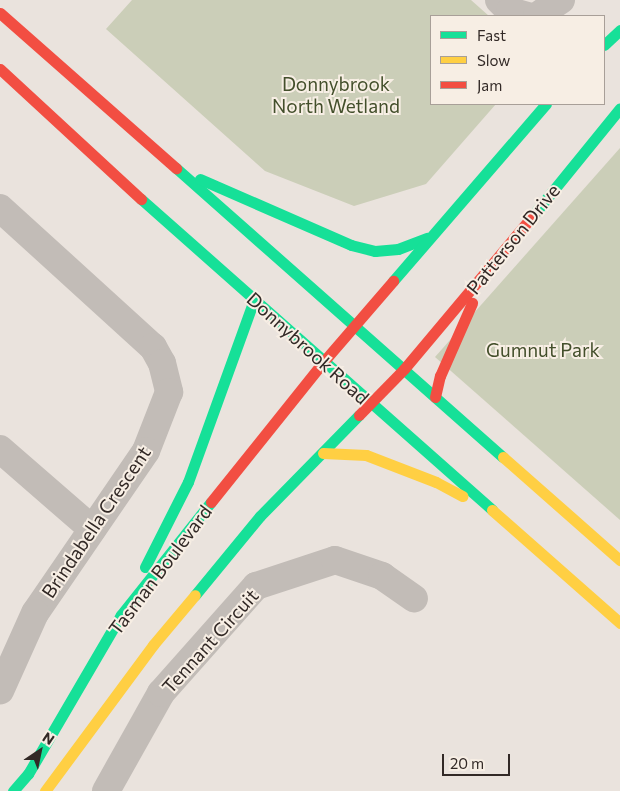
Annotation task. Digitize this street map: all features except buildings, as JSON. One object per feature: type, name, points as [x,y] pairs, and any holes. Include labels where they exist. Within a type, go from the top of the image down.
[{"type":"street","points":[[499,0],[510,11],[524,15]]},
{"type":"street","points":[[539,15],[562,0]]},
{"type":"street","points":[[0,13],[620,560]]},
{"type":"street","points":[[605,44],[620,30]]},
{"type":"street","name":"Donnybrook Road","points":[[0,69],[134,193],[620,623]]},
{"type":"street","points":[[354,325],[427,238],[545,105]]},
{"type":"street","name":"Patterson Drive","points":[[371,404],[484,277],[620,108]]},
{"type":"street","points":[[175,168],[351,245],[375,251],[398,249],[427,238]]},
{"type":"street","name":"Brindabella Crescent","points":[[0,208],[153,347],[162,363],[169,392],[146,450],[35,613],[0,691]]},
{"type":"street","points":[[435,397],[440,376],[484,277]]},
{"type":"street","points":[[121,615],[188,482],[254,300]]},
{"type":"street","name":"Tasman Boulevard","points":[[13,791],[28,774],[121,615],[354,325]]},
{"type":"street","points":[[45,791],[153,645],[260,516],[371,404]]},
{"type":"street","points":[[0,450],[92,529]]},
{"type":"street","points":[[323,453],[366,455],[436,482],[496,514]]},
{"type":"street","name":"Tennant Circuit","points":[[106,791],[161,694],[256,586],[335,560],[382,576],[414,598]]},
{"type":"green space","name":"Donnybrook North Wetland","points":[[132,0],[471,0],[488,15],[430,15],[430,105],[495,105],[426,184],[354,206],[265,171],[106,29]]},
{"type":"green space","name":"Gumnut Park","points":[[620,148],[620,520],[435,357]]},
{"type":"traffic: fast","points":[[605,44],[620,30]]},
{"type":"traffic: fast","points":[[393,281],[545,105]]},
{"type":"traffic: fast","points":[[534,214],[620,108]]},
{"type":"traffic: fast","points":[[176,168],[503,457]]},
{"type":"traffic: fast","points":[[200,179],[351,245],[375,251],[398,249],[427,238]]},
{"type":"traffic: fast","points":[[141,199],[492,510]]},
{"type":"traffic: fast","points":[[145,567],[188,482],[254,300]]},
{"type":"traffic: fast","points":[[195,595],[260,516],[359,415]]},
{"type":"traffic: fast","points":[[13,791],[28,774],[121,615],[211,502]]},
{"type":"traffic: slow","points":[[323,453],[366,455],[436,482],[462,496]]},
{"type":"traffic: slow","points":[[503,457],[620,560]]},
{"type":"traffic: slow","points":[[492,510],[620,623]]},
{"type":"traffic: slow","points":[[45,791],[153,645],[195,595]]},
{"type":"traffic: jam","points":[[0,13],[176,168]]},
{"type":"traffic: jam","points":[[0,69],[141,199]]},
{"type":"traffic: jam","points":[[359,415],[404,369],[534,214]]},
{"type":"traffic: jam","points":[[211,502],[324,361],[393,281]]},
{"type":"traffic: jam","points":[[435,397],[440,376],[472,303]]}]
